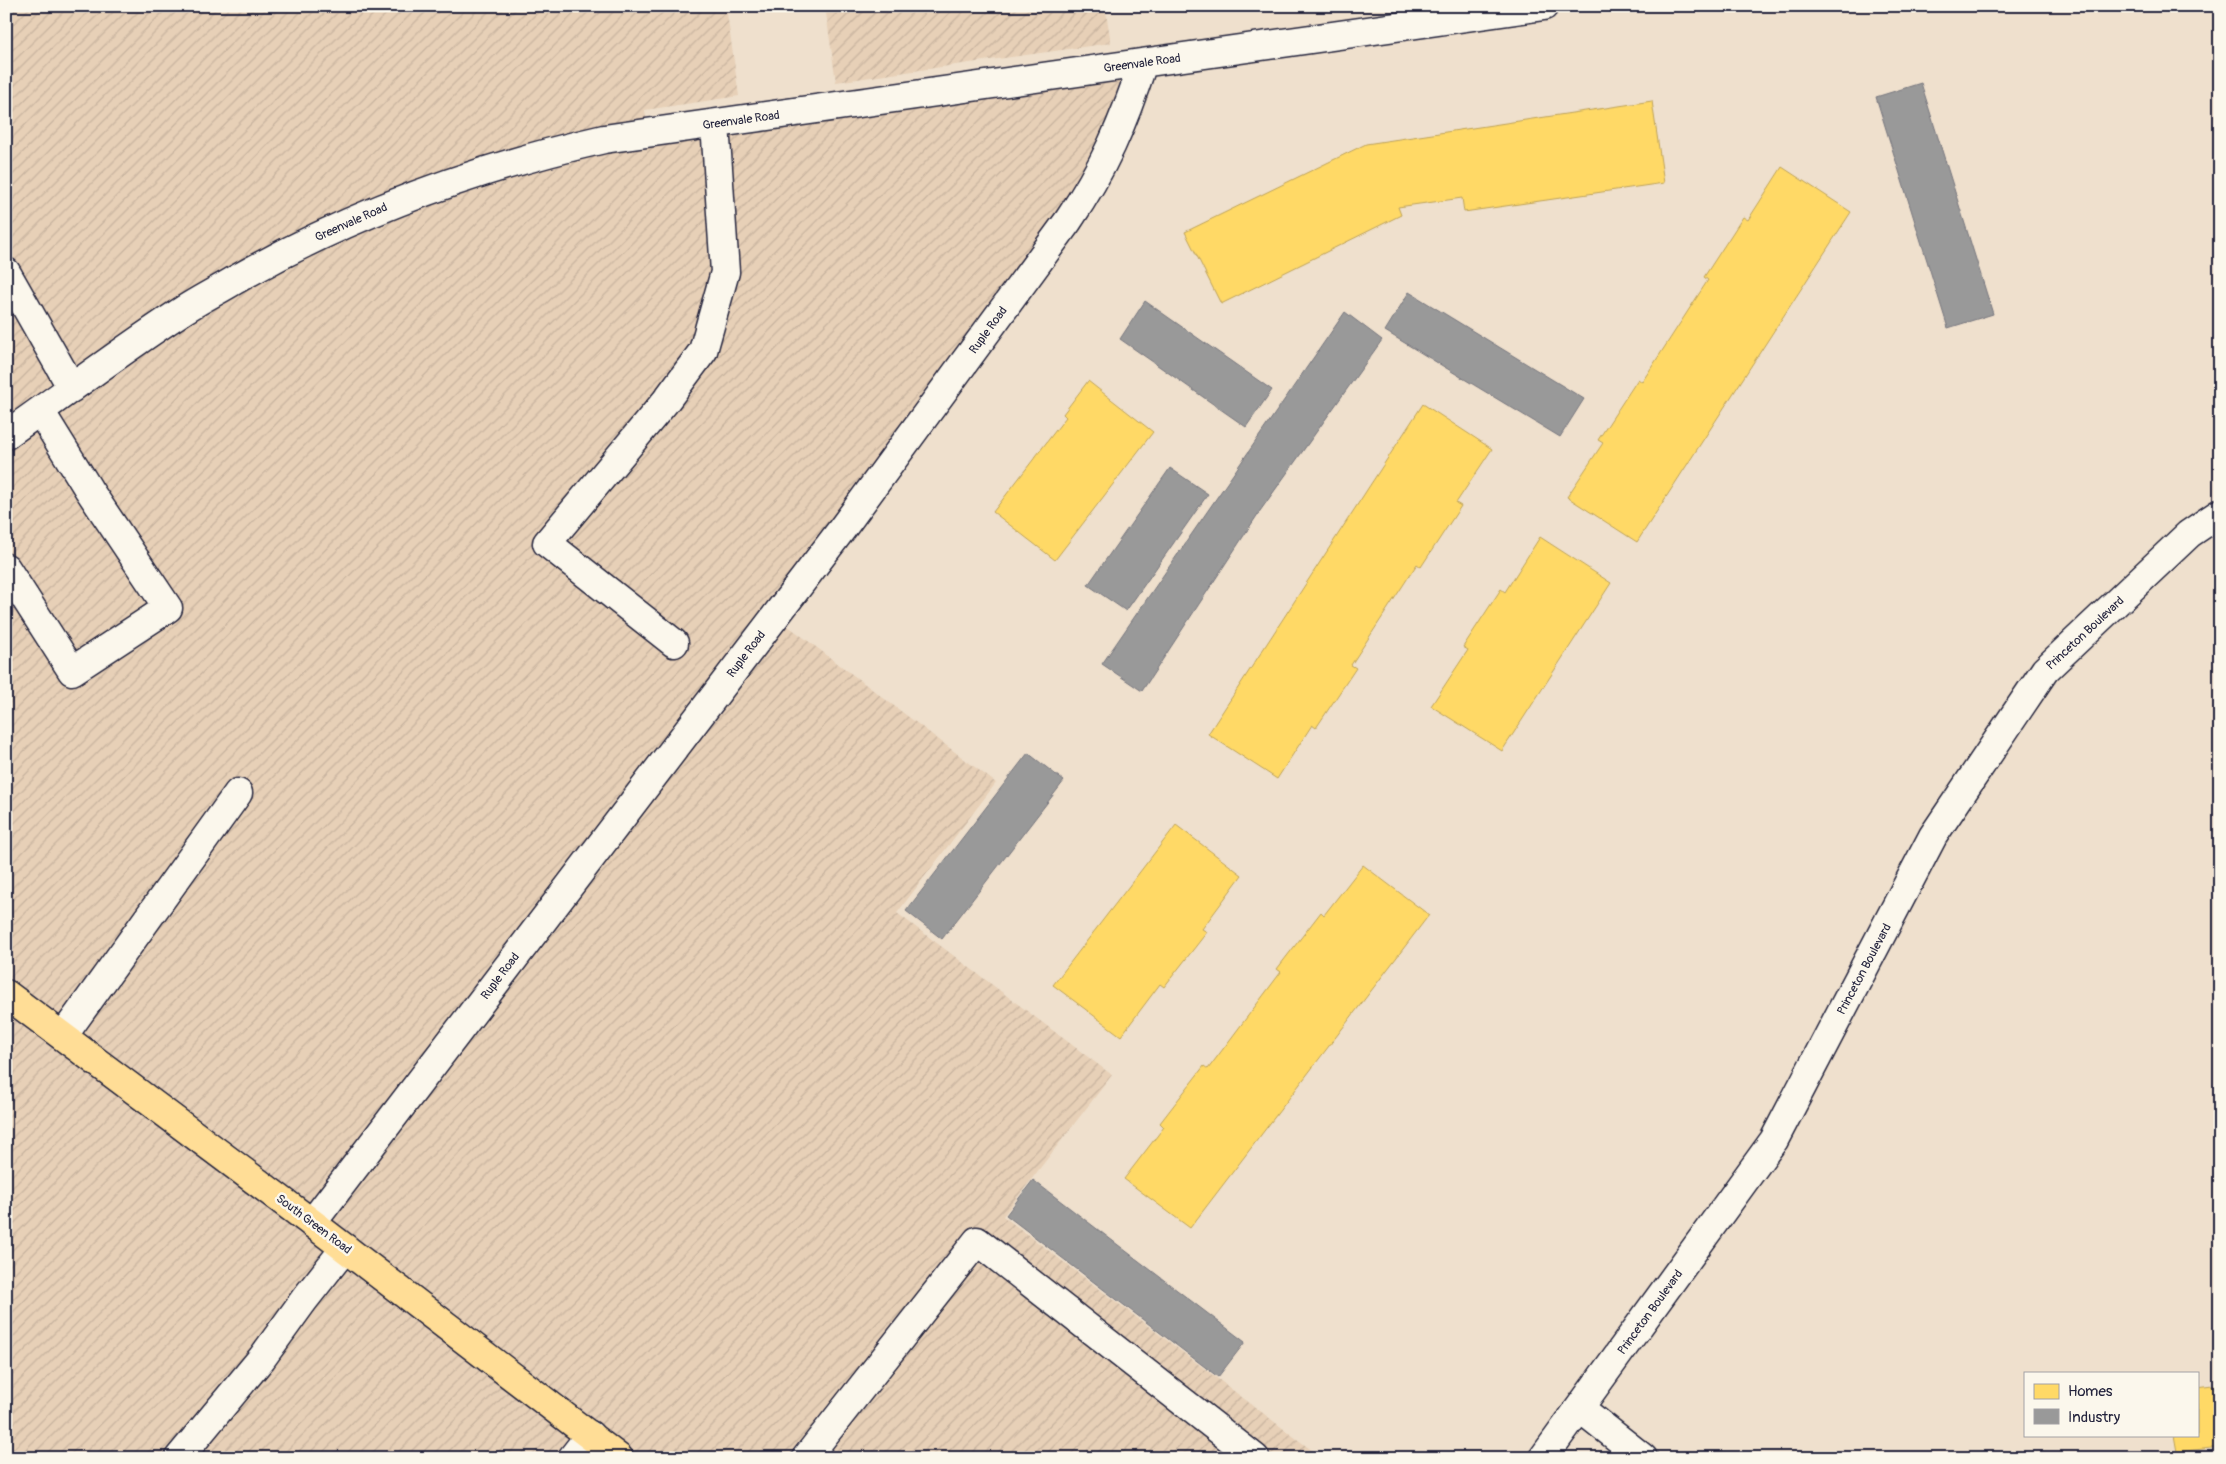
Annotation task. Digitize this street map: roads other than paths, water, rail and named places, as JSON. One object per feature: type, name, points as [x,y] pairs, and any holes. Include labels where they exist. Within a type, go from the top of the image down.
[{"type":"main road","name":"South Green Road","points":[[6,994],[312,1223],[619,1458]]},
{"type":"street","name":"Greenvale Road","points":[[6,435],[180,312],[287,250],[369,212],[456,179],[539,154],[604,139],[1544,6]]},
{"type":"street","name":"Ruple Road","points":[[312,1223],[842,529],[1068,221],[1092,186],[1114,142],[1142,63]]},
{"type":"street","points":[[674,643],[547,543],[665,402],[703,351],[725,272],[716,124]]},
{"type":"street","points":[[6,272],[72,388]]},
{"type":"street","points":[[6,568],[72,671],[168,608],[89,490],[40,411]]},
{"type":"street","name":"Princeton Boulevard","points":[[1544,1458],[1774,1140],[1933,836],[2045,670],[2189,534],[2220,513]]},
{"type":"street","points":[[63,1036],[238,793]]},
{"type":"street","points":[[806,1458],[977,1242],[1255,1458]]},
{"type":"street","points":[[179,1458],[262,1358],[345,1248]]},
{"type":"street","points":[[1581,1409],[1643,1458]]},
{"type":"street","points":[[572,1458],[590,1436]]}]
